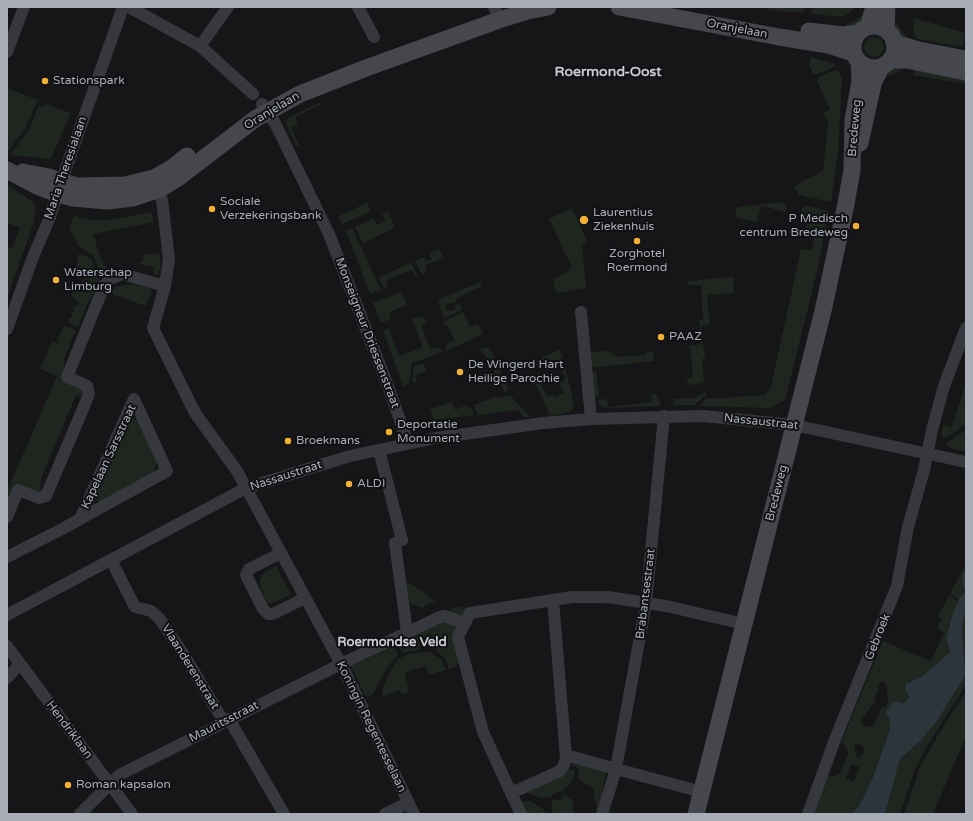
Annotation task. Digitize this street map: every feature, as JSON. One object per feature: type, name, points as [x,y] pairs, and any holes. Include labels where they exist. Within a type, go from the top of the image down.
[{"type":"street","points":[[7,52],[24,7]]},
{"type":"street","name":"Maria Theresialaan","points":[[7,329],[33,256],[60,188],[123,7]]},
{"type":"street","name":"Monseigneur Driessenstraat","points":[[129,7],[200,46],[261,103],[301,174],[324,223],[352,291],[408,443]]},
{"type":"street","points":[[200,46],[228,7]]},
{"type":"street","points":[[358,7],[374,37]]},
{"type":"street","name":"Oranjelaan","points":[[7,170],[49,177],[60,188],[77,186],[111,187],[135,184],[157,184],[178,178],[215,148],[261,103],[300,94],[499,11],[548,7]]},
{"type":"street","name":"Oranjelaan","points":[[619,7],[828,45],[856,57]]},
{"type":"street","name":"Oranjelaan","points":[[669,7],[709,17],[783,29],[843,35],[863,30]]},
{"type":"street","points":[[874,7],[863,30],[853,42],[856,57],[869,68],[908,60],[966,72]]},
{"type":"street","points":[[886,64],[895,49],[890,36],[887,7]]},
{"type":"street","points":[[863,30],[877,26],[890,36],[918,50],[966,59]]},
{"type":"street","name":"Bredeweg","points":[[852,170],[853,120],[861,74],[856,57]]},
{"type":"street","name":"Bredeweg","points":[[696,814],[823,311],[852,170],[861,142],[873,84],[886,64]]},
{"type":"street","name":"Koningin Regentesselaan","points":[[157,184],[169,258],[165,286],[153,328],[195,413],[237,471],[341,664],[411,809]]},
{"type":"street","points":[[7,517],[18,490],[39,498],[46,496],[82,411],[89,394],[87,386],[67,377],[104,286],[110,279],[122,274],[165,286]]},
{"type":"street","points":[[581,312],[591,419]]},
{"type":"street","name":"Gebroek","points":[[808,814],[834,742],[897,586],[908,527],[944,386],[966,328]]},
{"type":"street","name":"Kapelaan Sarsstraat","points":[[7,557],[80,520],[167,471],[134,399],[80,520]]},
{"type":"street","name":"Nassaustraat","points":[[7,615],[246,488],[321,464],[408,443],[543,422],[664,416],[709,417],[794,424],[966,462]]},
{"type":"street","name":"Brabantsestraat","points":[[602,814],[616,769],[646,603],[664,416]]},
{"type":"street","points":[[380,450],[402,540],[395,543],[407,632]]},
{"type":"street","points":[[281,553],[249,569],[246,575],[262,609],[268,614],[273,614],[305,598]]},
{"type":"street","name":"Vlaanderenstraat","points":[[111,560],[135,607],[151,611],[159,618],[284,814]]},
{"type":"street","points":[[521,814],[483,732],[458,637],[470,613],[572,597],[608,597],[646,603],[744,624]]},
{"type":"street","points":[[511,793],[560,771],[566,758],[553,600]]},
{"type":"street","name":"Mauritsstraat","points":[[80,814],[109,783],[119,775],[226,721],[440,617],[445,616],[464,623]]},
{"type":"street","name":"Hendriklaan","points":[[7,646],[132,814]]},
{"type":"street","points":[[7,678],[20,664]]},
{"type":"street","points":[[566,758],[573,757],[702,792]]},
{"type":"street","points":[[385,814],[411,809]]},
{"type":"shaded area","points":[[766,7],[806,7],[802,13],[767,10]]},
{"type":"shaded area","points":[[811,7],[856,7],[843,17],[812,14]]},
{"type":"shaded area","points":[[867,13],[860,27],[844,26],[846,25]]},
{"type":"shaded area","points":[[893,18],[907,38],[898,38],[894,34],[892,30]]},
{"type":"shaded area","points":[[914,18],[965,33],[963,47],[917,39],[913,32]]},
{"type":"shaded area","points":[[874,37],[881,40],[884,47],[881,54],[874,57],[867,54],[864,47],[867,40]]},
{"type":"shaded area","points":[[811,57],[835,64],[836,66],[818,74],[813,74],[809,64]]},
{"type":"shaded area","points":[[915,65],[963,75],[966,84],[913,75]]},
{"type":"shaded area","points":[[904,66],[899,72],[884,80],[888,67]]},
{"type":"shaded area","points":[[837,69],[842,77],[838,153],[831,202],[799,195],[794,186],[823,171],[828,122],[823,113],[830,109],[817,81],[819,77]]},
{"type":"shaded area","points":[[7,88],[38,100],[25,129],[7,152]]},
{"type":"shaded area","points":[[321,102],[322,104],[295,117],[298,124],[291,127],[299,145],[296,146],[286,123],[288,118]]},
{"type":"shaded area","points":[[45,104],[71,113],[51,159],[10,155],[29,130],[39,105],[44,107]]},
{"type":"shaded area","points":[[7,185],[34,203],[36,208],[34,222],[7,298],[7,253],[9,247],[12,248],[20,228],[7,223]]},
{"type":"shaded area","points":[[783,202],[786,204],[786,212],[761,206],[757,222],[735,217],[737,207]]},
{"type":"shaded area","points":[[367,203],[371,211],[342,224],[339,216]]},
{"type":"shaded area","points":[[807,206],[829,211],[818,267],[785,400],[771,408],[699,406],[706,399],[765,395],[771,387],[801,249],[812,250],[814,239],[804,236],[808,216],[801,214],[802,208]]},
{"type":"shaded area","points":[[572,208],[586,238],[586,242],[582,243],[586,288],[556,293],[553,279],[569,271],[571,266],[549,219]]},
{"type":"shaded area","points":[[388,211],[395,228],[363,243],[355,227],[374,218],[377,225],[382,223],[386,221],[382,214]]},
{"type":"shaded area","points":[[151,212],[154,222],[93,234],[100,257],[108,270],[108,274],[103,279],[93,255],[78,246],[69,227],[74,216],[91,220],[104,220]]},
{"type":"shaded area","points":[[352,228],[381,290],[370,294],[346,231]]},
{"type":"shaded area","points":[[439,249],[444,258],[425,265],[427,272],[422,275],[415,261],[424,257],[426,261],[432,259],[429,253]]},
{"type":"shaded area","points":[[79,253],[91,259],[95,272],[101,283],[88,302],[78,327],[69,323],[69,318],[72,317],[71,312],[75,311],[73,308],[79,304],[71,295],[89,271],[76,268]]},
{"type":"shaded area","points":[[159,253],[161,267],[158,275],[153,273],[154,267],[139,264],[143,260],[142,255]]},
{"type":"shaded area","points":[[411,262],[418,276],[415,277],[412,270],[386,280],[388,287],[385,289],[379,278]]},
{"type":"shaded area","points":[[733,277],[734,293],[707,295],[710,324],[701,326],[705,358],[702,359],[704,383],[688,385],[687,378],[693,378],[690,346],[701,344],[699,320],[703,320],[701,285],[688,285],[687,281]]},
{"type":"shaded area","points":[[480,282],[482,286],[457,298],[456,302],[447,304],[447,311],[454,311],[459,303],[462,310],[444,318],[438,301],[439,299]]},
{"type":"shaded area","points":[[132,284],[152,290],[146,306],[114,295],[111,291],[115,287]]},
{"type":"shaded area","points":[[402,292],[407,305],[389,312],[391,319],[381,323],[373,303]]},
{"type":"shaded area","points":[[463,312],[470,327],[478,324],[483,334],[446,351],[445,347],[447,346],[447,343],[454,340],[448,326],[445,327],[443,322]]},
{"type":"shaded area","points":[[422,316],[428,322],[421,325],[430,349],[438,347],[439,349],[441,348],[443,352],[412,363],[409,384],[403,387],[383,330],[389,328],[399,356],[423,347],[412,319]]},
{"type":"shaded area","points":[[64,326],[76,330],[64,359],[64,374],[67,384],[82,390],[82,396],[76,395],[41,479],[40,489],[44,489],[37,492],[24,487],[7,507],[7,491],[57,376],[40,369],[52,341],[62,346],[57,340]]},
{"type":"shaded area","points":[[489,347],[509,390],[504,392],[500,383],[493,384],[492,376],[496,369],[494,361],[485,357],[484,353],[479,350]]},
{"type":"shaded area","points":[[560,349],[572,394],[574,409],[570,410],[569,413],[550,415],[535,382],[539,380],[547,397],[554,394],[556,397],[564,393],[559,383],[566,379],[556,359],[529,369],[526,369],[524,366]]},
{"type":"shaded area","points":[[611,351],[612,355],[615,355],[616,357],[646,355],[647,352],[653,352],[654,361],[590,368],[589,352]]},
{"type":"shaded area","points":[[423,363],[427,371],[417,374],[416,382],[412,383],[414,366]]},
{"type":"shaded area","points":[[590,371],[596,371],[599,396],[592,399]]},
{"type":"shaded area","points":[[966,382],[966,424],[944,439],[941,434],[943,425],[952,427]]},
{"type":"shaded area","points":[[706,393],[706,395],[695,405],[674,405],[673,399],[694,398]]},
{"type":"shaded area","points":[[655,394],[659,398],[660,406],[606,408],[597,403],[599,400],[607,399],[608,407],[652,402],[651,395]]},
{"type":"shaded area","points":[[510,395],[530,417],[523,417],[518,410],[478,415],[474,405],[498,396],[499,398]]},
{"type":"shaded area","points":[[452,402],[455,410],[467,405],[468,408],[471,407],[474,415],[434,420],[430,409]]},
{"type":"shaded area","points":[[130,417],[140,422],[157,459],[152,478],[104,503],[96,500]]},
{"type":"shaded area","points":[[966,430],[966,452],[950,448],[946,443]]},
{"type":"shaded area","points":[[966,564],[962,578],[965,592],[949,625],[946,638],[950,652],[924,675],[908,682],[906,690],[909,696],[904,703],[897,701],[887,715],[890,721],[890,729],[873,777],[858,807],[850,814],[814,814],[828,775],[834,776],[840,773],[849,753],[845,745],[841,743],[883,641],[931,661],[944,633],[937,627],[941,619],[938,617],[949,595],[958,601],[958,599],[950,593]],"holes":[[[882,681],[886,684],[888,701],[886,706],[881,708],[875,724],[872,727],[867,727],[860,722],[875,701],[875,695],[879,689],[878,685]],[[860,744],[864,748],[863,755],[857,759],[854,745]],[[851,764],[859,767],[854,782],[846,779]]]},
{"type":"shaded area","points":[[276,566],[291,594],[271,604],[267,602],[260,585],[261,575]]},
{"type":"shaded area","points":[[966,567],[966,606],[962,625],[965,676],[937,721],[921,740],[900,759],[885,814],[850,814],[859,806],[873,777],[890,729],[890,721],[886,712],[894,701],[904,703],[909,697],[905,688],[906,684],[924,675],[950,652],[946,638],[952,616],[960,597],[965,592],[962,578]]},
{"type":"shaded area","points":[[410,583],[435,601],[421,608],[404,599],[403,584]]},
{"type":"shaded area","points":[[966,606],[966,685],[924,751],[914,772],[900,814],[885,814],[900,759],[921,740],[937,721],[965,676],[962,625]]},
{"type":"shaded area","points":[[463,607],[470,609],[461,616],[451,612],[452,608]]},
{"type":"shaded area","points":[[443,621],[458,626],[459,662],[455,667],[449,669],[445,659],[435,649],[435,638],[430,633],[421,640],[419,650],[402,653],[398,644],[421,633],[421,630]]},
{"type":"shaded area","points":[[394,646],[398,655],[387,667],[374,693],[368,697],[365,696],[351,666]]},
{"type":"shaded area","points":[[429,652],[440,658],[446,670],[429,675],[426,666],[405,672],[409,692],[402,694],[400,690],[383,696],[382,691],[391,669],[398,659],[407,654]]},
{"type":"shaded area","points":[[966,692],[966,736],[933,814],[904,814],[920,767],[941,730]]},
{"type":"shaded area","points":[[578,762],[604,770],[606,773],[598,811],[593,795],[595,793],[592,788],[577,778],[579,769],[571,765]]},
{"type":"shaded area","points":[[569,769],[575,770],[573,778],[568,786],[561,792],[560,791],[552,795],[552,797],[542,798],[526,793],[568,771]]},
{"type":"shaded area","points":[[563,795],[566,795],[572,800],[574,804],[573,814],[553,814],[551,807],[553,800],[561,800]]},
{"type":"shaded area","points":[[530,801],[542,808],[547,814],[526,814],[520,803]]},
{"type":"place","name":"Stationspark","points":[[45,81]]},
{"type":"place","name":"Sociale Verzekeringsbank","points":[[212,209]]},
{"type":"place","name":"Laurentius Ziekenhuis","points":[[584,220]]},
{"type":"place","name":"P Medisch centrum Bredeweg","points":[[856,226]]},
{"type":"place","name":"Zorghotel Roermond","points":[[637,241]]},
{"type":"place","name":"Waterschap Limburg","points":[[56,280]]},
{"type":"place","name":"PAAZ","points":[[661,337]]},
{"type":"place","name":"De Wingerd Hart Heilige Parochie","points":[[460,372]]},
{"type":"place","name":"Deportatie Monument","points":[[389,432]]},
{"type":"place","name":"Broekmans","points":[[288,441]]},
{"type":"place","name":"ALDI","points":[[349,484]]},
{"type":"place","name":"Roman kapsalon","points":[[68,785]]},
{"type":"district","name":"Roermond-Oost","points":[[608,72]]},
{"type":"district","name":"Roermondse Veld","points":[[392,643]]}]
